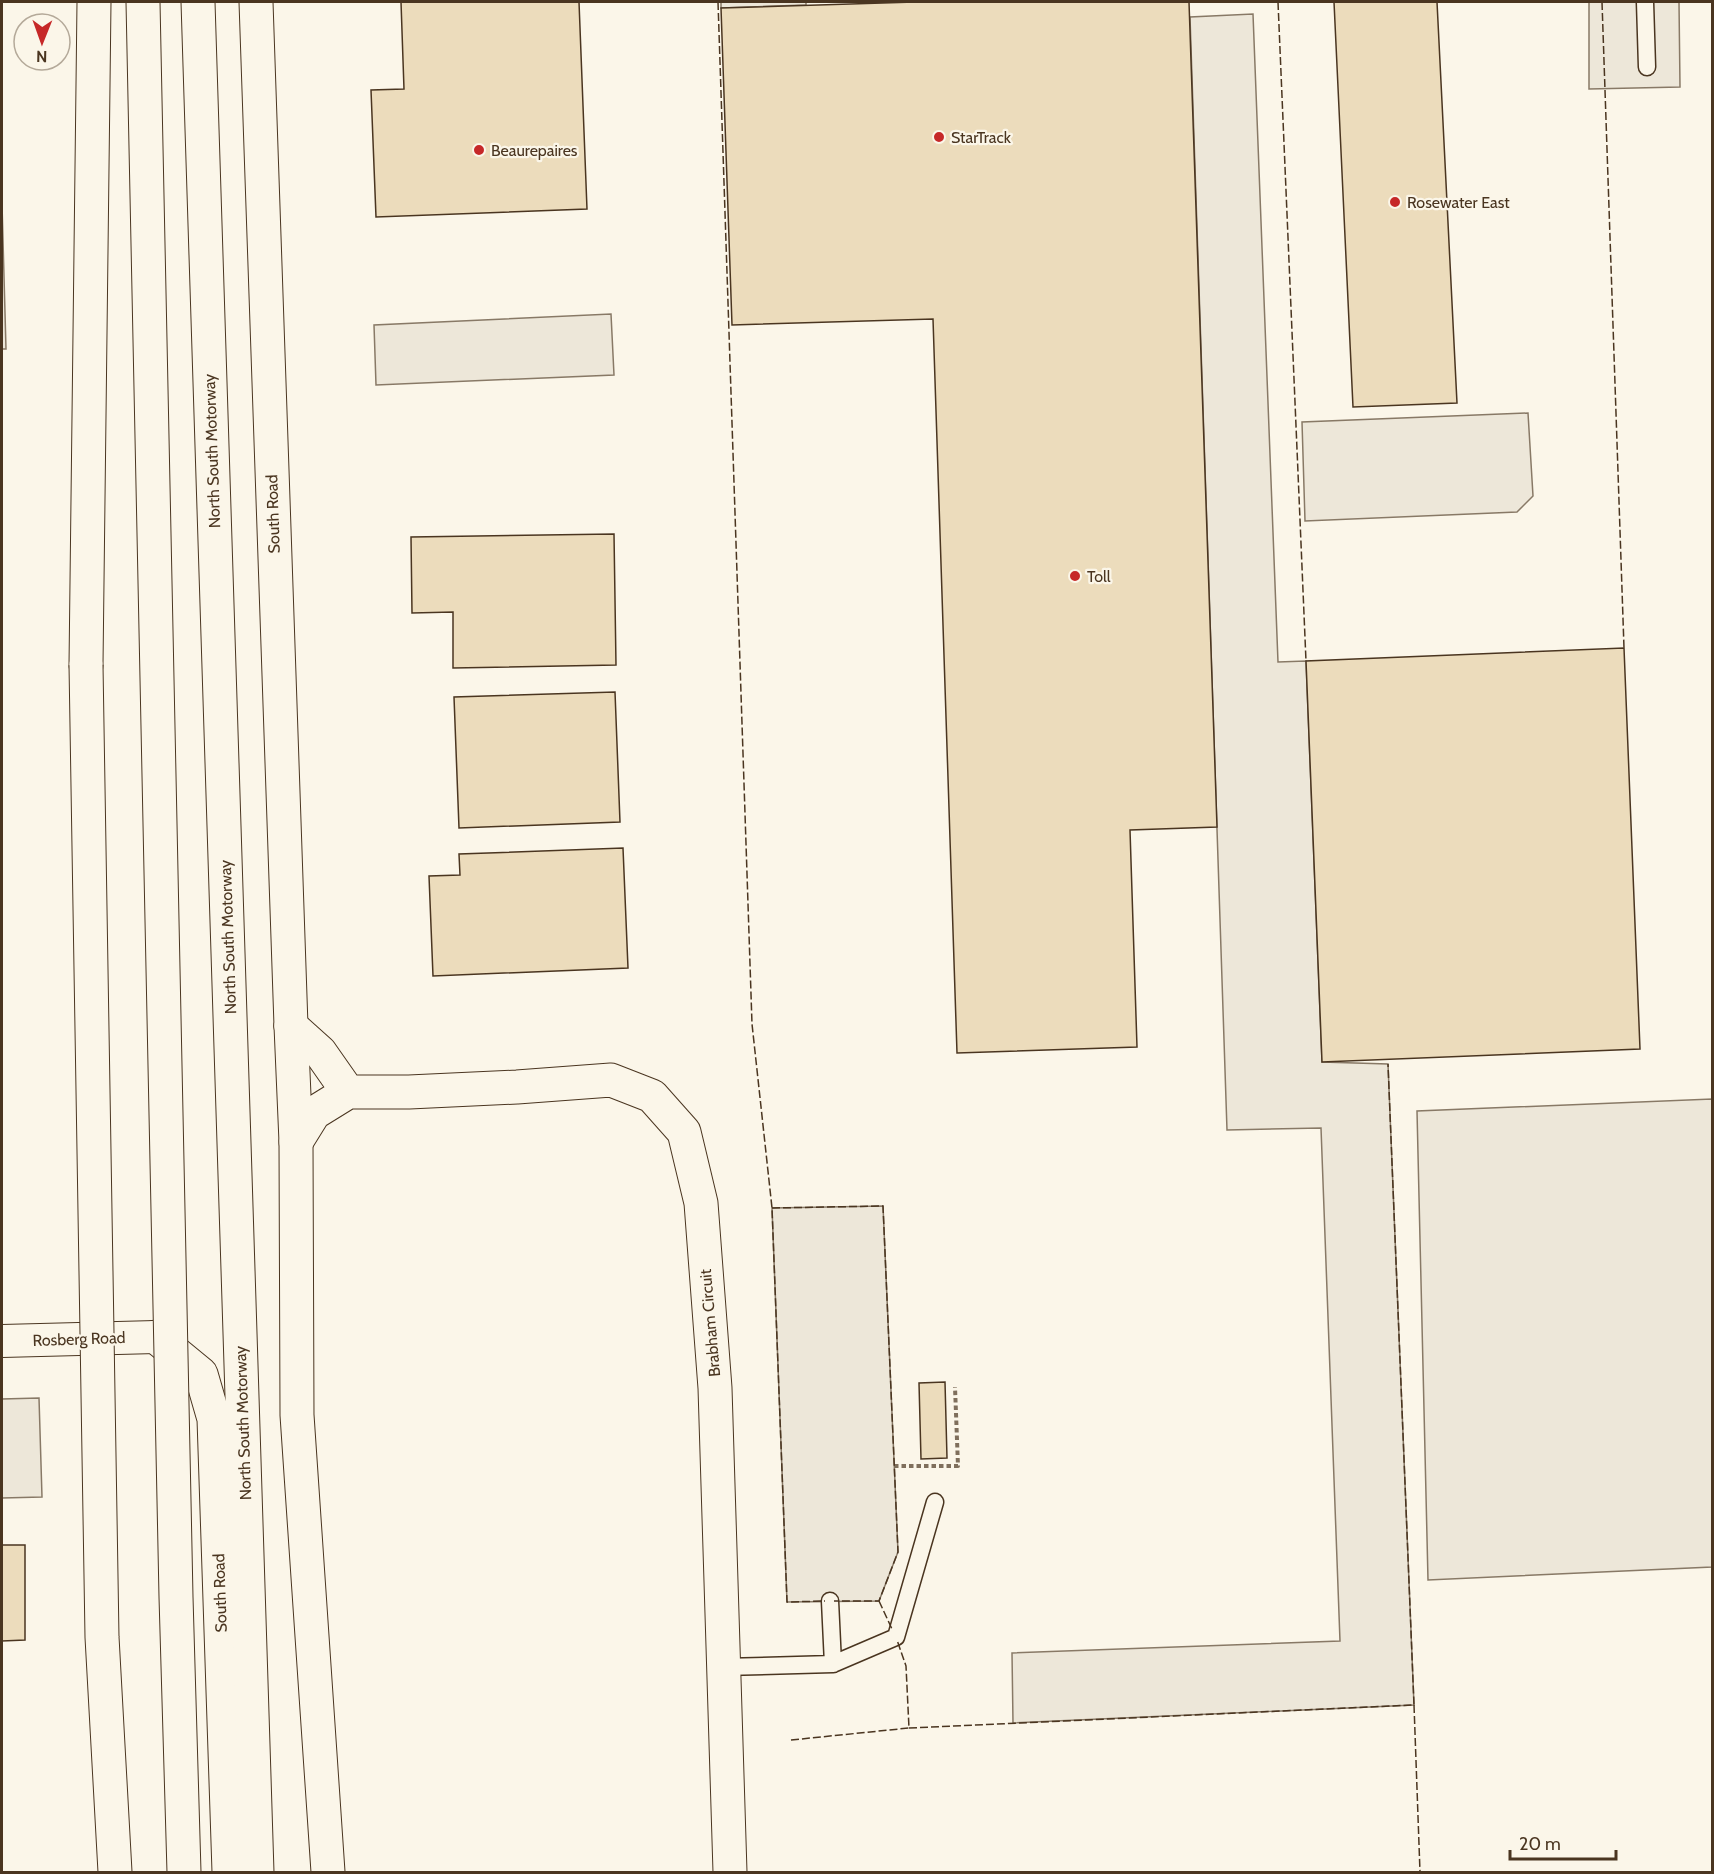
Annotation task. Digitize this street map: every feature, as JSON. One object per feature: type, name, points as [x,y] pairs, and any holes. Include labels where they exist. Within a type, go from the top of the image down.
[{"type":"main road","points":[[94,2],[86,665],[102,1636],[115,1872]]},
{"type":"main road","points":[[143,2],[175,1573],[184,1872]]},
{"type":"main road","name":"North South Motorway","points":[[198,2],[257,1872]]},
{"type":"main road","name":"South Road","points":[[256,2],[296,1142],[297,1415],[328,1872]]},
{"type":"main road","points":[[291,1026],[320,1052],[348,1092],[314,1113],[296,1142]]},
{"type":"main road","name":"Brabham Circuit","points":[[348,1092],[409,1092],[611,1080],[652,1096],[684,1132],[701,1203],[715,1388],[730,1872]]},
{"type":"main road","name":"South Road","points":[[156,1337],[201,1374],[214,1419],[229,1872]]},
{"type":"street","name":"Rosberg Road","points":[[2,1341],[156,1337]]},
{"type":"lane","points":[[1645,2],[1647,67]]},
{"type":"lane","points":[[723,1667],[833,1664],[896,1637],[935,1502]]},
{"type":"lane","points":[[830,1601],[833,1664]]},
{"type":"path","points":[[894,1466],[958,1466],[955,1387]]},
{"type":"shaded area","points":[[721,2],[806,2],[806,5],[721,8]]},
{"type":"shaded area","points":[[1589,2],[1679,2],[1680,87],[1589,89]]},
{"type":"shaded area","points":[[1253,14],[1278,662],[1306,661],[1322,1062],[1388,1064],[1414,1705],[1013,1723],[1012,1653],[1340,1641],[1321,1128],[1227,1130],[1190,17]]},
{"type":"shaded area","points":[[2,204],[6,349],[2,349]]},
{"type":"shaded area","points":[[611,314],[614,375],[376,385],[374,325]]},
{"type":"shaded area","points":[[1528,413],[1533,496],[1517,512],[1305,521],[1302,422]]},
{"type":"shaded area","points":[[1712,1099],[1712,1567],[1428,1580],[1417,1111]]},
{"type":"shaded area","points":[[883,1206],[898,1552],[879,1601],[787,1602],[772,1208]]},
{"type":"shaded area","points":[[39,1398],[42,1497],[2,1498],[2,1399]]},
{"type":"building","name":"Beaurepaires","points":[[401,2],[579,2],[587,209],[376,217],[371,90],[404,89]]},
{"type":"building","name":"Toll","points":[[915,2],[1189,2],[1217,827],[1130,830],[1137,1047],[957,1053],[933,319],[732,325],[721,8]]},
{"type":"building","name":"Rosewater East","points":[[1334,2],[1437,2],[1457,403],[1353,407]]},
{"type":"building","points":[[614,534],[616,665],[453,668],[453,612],[412,613],[411,537]]},
{"type":"building","points":[[1624,648],[1640,1049],[1322,1062],[1306,661]]},
{"type":"building","points":[[615,692],[620,822],[459,828],[454,697]]},
{"type":"building","points":[[623,848],[628,968],[433,976],[429,876],[460,875],[459,854]]},
{"type":"building","points":[[945,1382],[947,1458],[921,1459],[919,1383]]},
{"type":"building","points":[[2,1545],[25,1545],[25,1640],[2,1641]]},
{"type":"fence","points":[[718,2],[752,1024],[772,1208],[787,1602],[825,1601]]},
{"type":"fence","points":[[1278,2],[1306,661]]},
{"type":"fence","points":[[1602,2],[1624,648]]},
{"type":"fence","points":[[909,1728],[1414,1705],[1388,1064]]},
{"type":"fence","points":[[772,1208],[883,1206],[898,1552],[879,1601],[834,1601]]},
{"type":"fence","points":[[879,1601],[892,1629]]},
{"type":"fence","points":[[791,1740],[909,1728],[906,1666],[897,1640]]},
{"type":"fence","points":[[1414,1705],[1420,1872]]},
{"type":"place","name":"StarTrack","points":[[939,137]]},
{"type":"place","name":"Beaurepaires","points":[[479,150]]},
{"type":"place","name":"Rosewater East","points":[[1395,202]]},
{"type":"place","name":"Toll","points":[[1075,576]]}]
